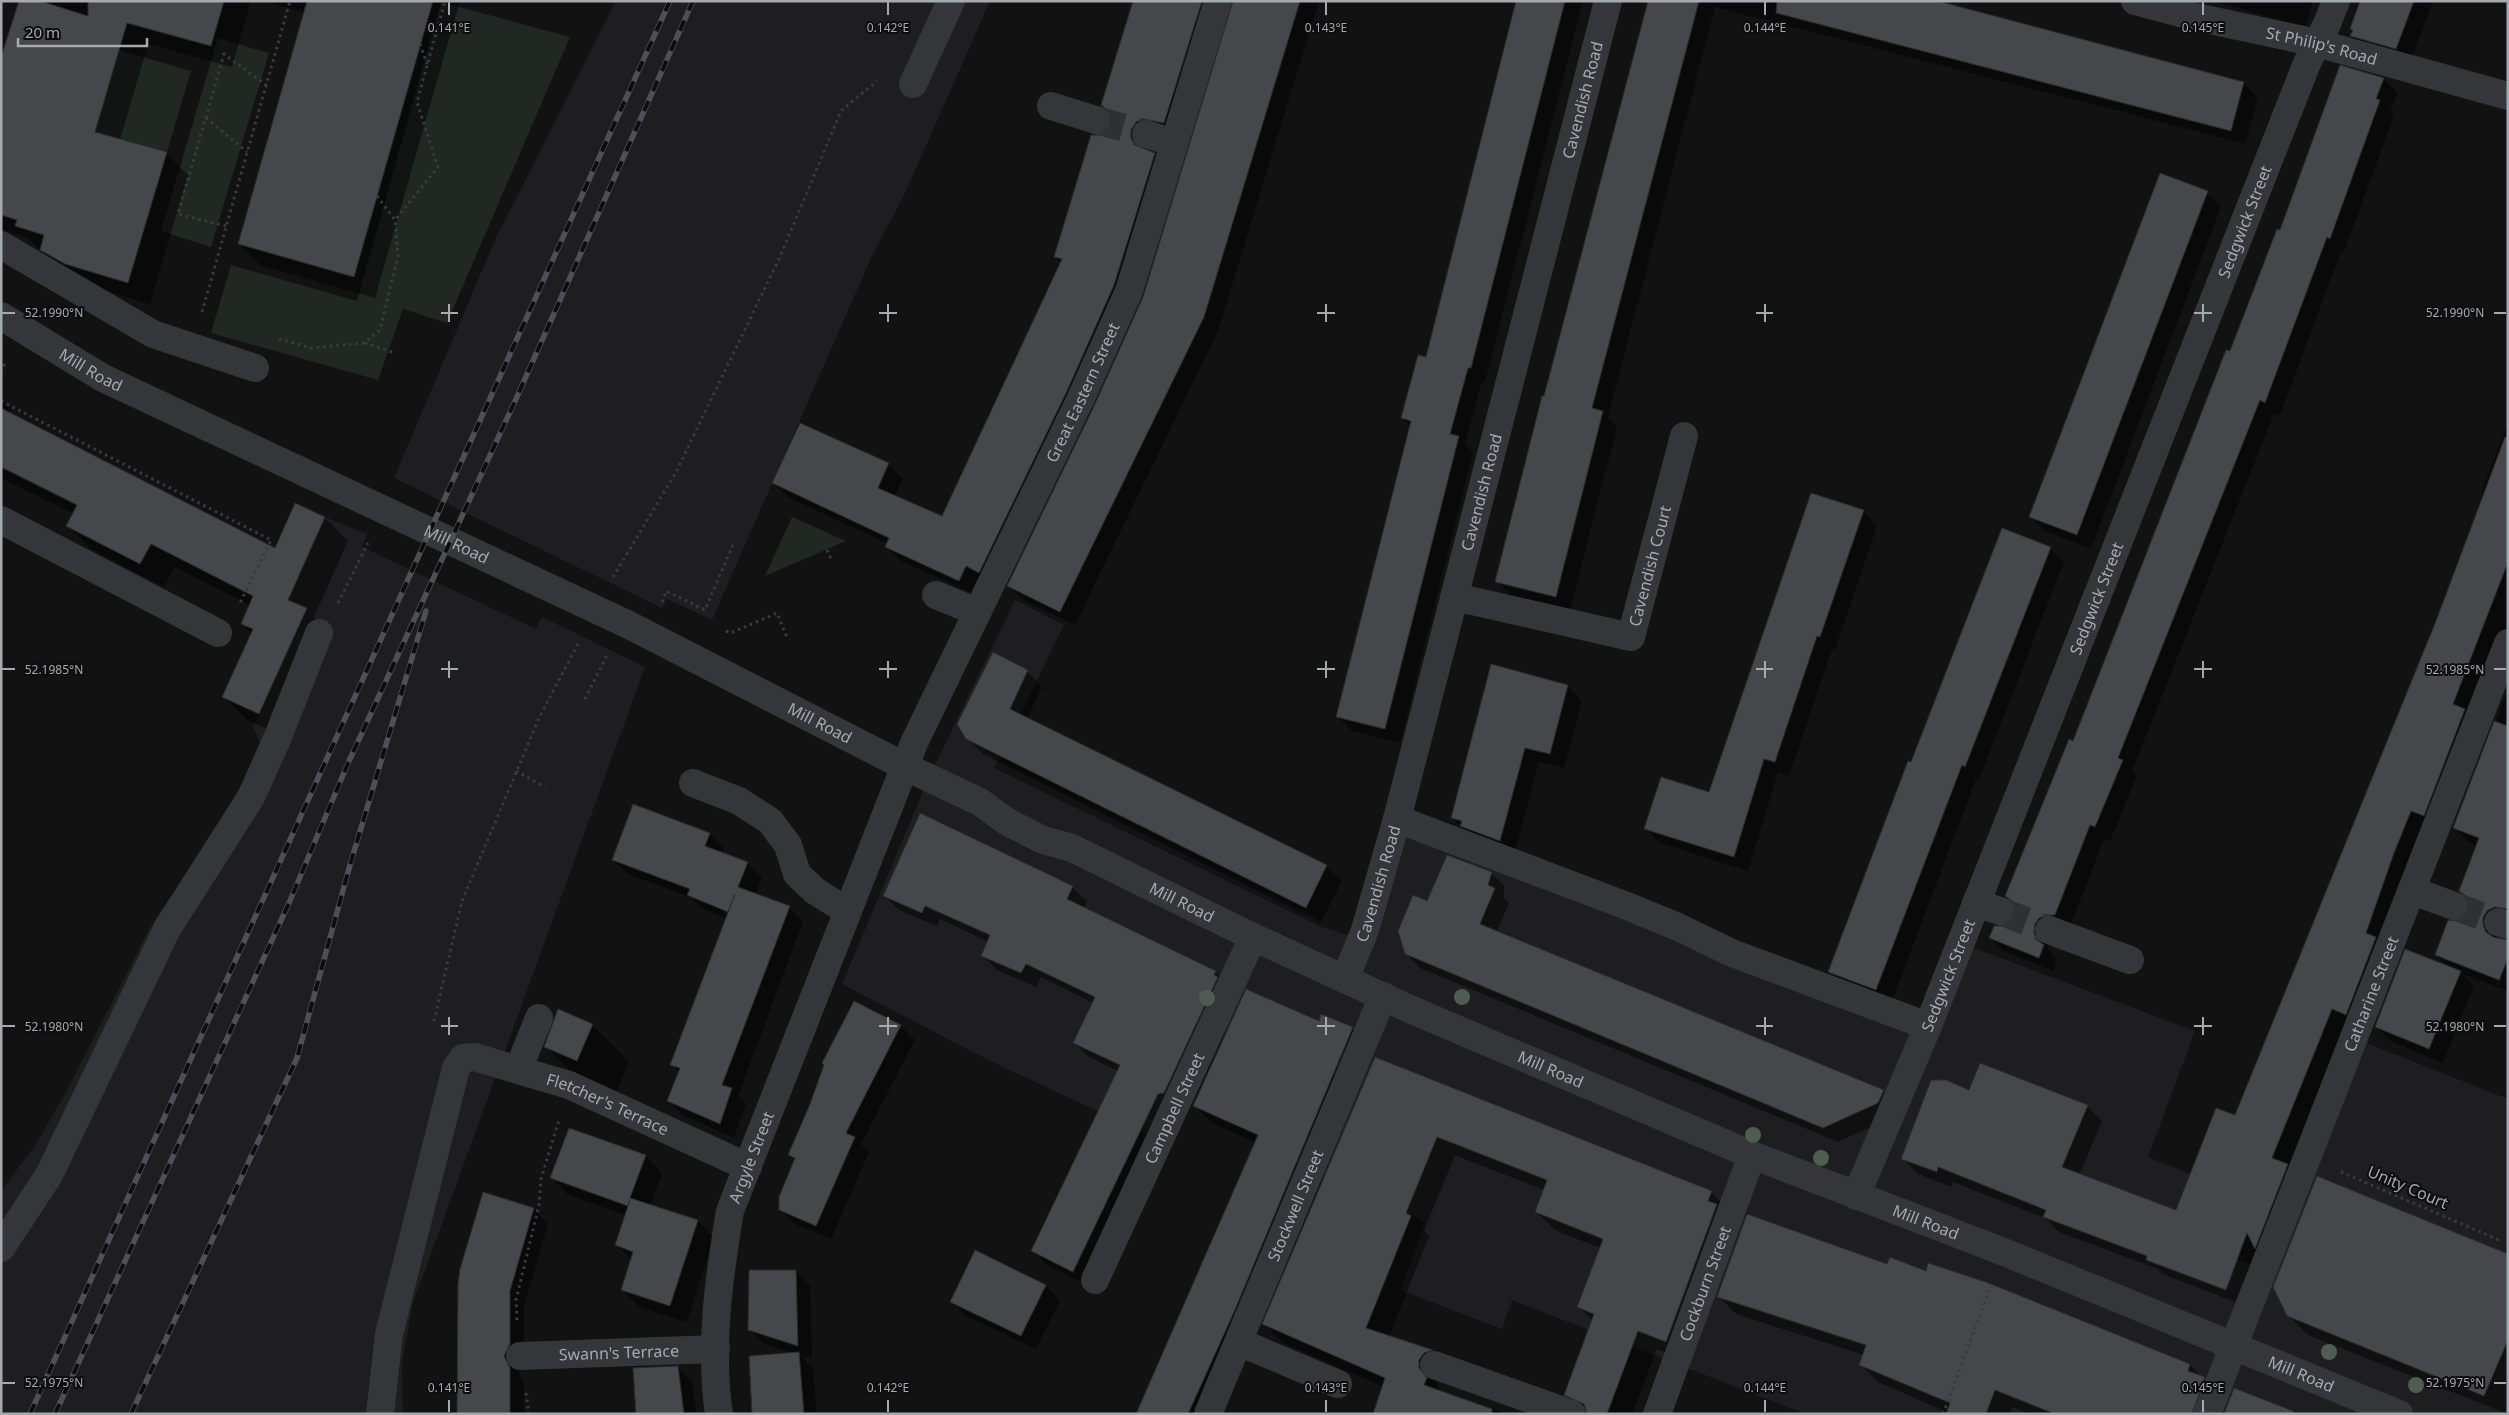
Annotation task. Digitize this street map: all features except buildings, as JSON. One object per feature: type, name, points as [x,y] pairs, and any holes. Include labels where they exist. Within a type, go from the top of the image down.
[{"type":"street","points":[[913,84],[951,1]]},
{"type":"street","name":"Great Eastern Street","points":[[904,766],[1081,398],[1129,291],[1218,1]]},
{"type":"street","name":"Cavendish Road","points":[[1345,979],[1365,930],[1397,819],[1608,1]]},
{"type":"street","name":"St Philip's Road","points":[[2135,1],[2191,16],[2317,43],[2508,96]]},
{"type":"street","name":"Sedgwick Street","points":[[1856,1196],[1928,1026],[1960,944],[1988,907],[2307,63],[2336,1]]},
{"type":"street","points":[[1051,106],[1096,120]]},
{"type":"street","points":[[1146,134],[1174,143]]},
{"type":"street","points":[[1,245],[153,334],[255,368]]},
{"type":"street","name":"Mill Road","points":[[1,316],[103,378],[237,443],[626,624],[904,766],[980,802],[1006,822],[1043,840],[1072,848],[1252,937],[1383,996],[1752,1155],[2004,1252],[2399,1414]]},
{"type":"street","name":"Cavendish Court","points":[[1455,597],[1631,637],[1684,436]]},
{"type":"street","points":[[1,520],[218,633]]},
{"type":"street","points":[[936,595],[977,612]]},
{"type":"street","points":[[1,1248],[49,1175],[141,980],[168,929],[251,797],[278,739],[319,633]]},
{"type":"street","name":"Catharine Street","points":[[2207,1414],[2508,643]]},
{"type":"street","name":"Argyle Street","points":[[719,1414],[716,1349],[718,1282],[730,1211],[904,766]]},
{"type":"street","points":[[693,783],[741,794],[770,822],[788,845],[798,874],[809,886],[847,911]]},
{"type":"street","points":[[1397,819],[1627,906],[1678,927],[1732,954],[1928,1026]]},
{"type":"street","points":[[2412,891],[2454,906]]},
{"type":"street","points":[[2049,930],[2130,960]]},
{"type":"street","name":"Campbell Street","points":[[1095,1280],[1252,937]]},
{"type":"street","name":"Stockwell Street","points":[[1208,1414],[1383,996]]},
{"type":"street","points":[[518,1070],[539,1018]]},
{"type":"street","name":"Fletcher's Terrace","points":[[380,1414],[389,1334],[456,1068],[463,1058],[475,1057],[570,1086],[748,1168]]},
{"type":"street","name":"Cockburn Street","points":[[1657,1414],[1752,1155]]},
{"type":"street","points":[[1239,1342],[1338,1384]]},
{"type":"street","name":"Swann's Terrace","points":[[520,1356],[716,1349]]},
{"type":"street","points":[[1434,1365],[1572,1414]]},
{"type":"path","points":[[201,317],[290,1]]},
{"type":"path","points":[[395,220],[438,166],[417,102],[446,1]]},
{"type":"path","points":[[420,44],[427,64]]},
{"type":"path","points":[[226,226],[178,214],[224,54],[266,85]]},
{"type":"path","points":[[612,579],[679,465],[780,257],[841,111],[879,79]]},
{"type":"path","points":[[206,118],[247,152]]},
{"type":"path","points":[[364,343],[380,330],[398,256],[395,220],[377,196]]},
{"type":"path","points":[[275,338],[312,348],[364,343],[392,352]]},
{"type":"path","points":[[1,358],[7,362],[1,372]]},
{"type":"path","points":[[1,401],[271,540],[239,607]]},
{"type":"path","points":[[659,607],[666,591],[705,610],[734,542]]},
{"type":"path","points":[[337,606],[365,548]]},
{"type":"path","points":[[827,550],[831,559]]},
{"type":"path","points":[[731,633],[777,613],[788,640]]},
{"type":"path","points":[[585,700],[626,624]]},
{"type":"path","points":[[434,1020],[462,901],[539,718],[580,640]]},
{"type":"path","points":[[516,771],[545,786]]},
{"type":"path","points":[[529,1414],[520,1356],[516,1300],[539,1205],[541,1179],[570,1086]]},
{"type":"path","name":"Unity Court","points":[[2308,1158],[2499,1240]]},
{"type":"path","points":[[1943,1414],[2004,1252]]},
{"type":"shaded area","points":[[616,1],[990,1],[905,193],[872,256],[712,620],[667,599],[662,608],[394,478],[495,240]]},
{"type":"shaded area","points":[[441,2],[570,37],[447,323],[403,309],[378,380],[211,333],[231,265],[357,301]]},
{"type":"shaded area","points":[[218,38],[269,53],[211,247],[161,231]]},
{"type":"shaded area","points":[[119,50],[191,71],[167,152],[95,132]]},
{"type":"shaded area","points":[[325,517],[367,534],[362,547],[536,629],[542,617],[645,667],[412,1306],[402,1364],[403,1414],[1,1414],[1,1191],[36,1144],[66,1092],[149,929],[241,790],[263,748],[253,728],[307,608],[288,600]]},
{"type":"shaded area","points":[[792,517],[846,541],[765,576]]},
{"type":"shaded area","points":[[1015,600],[1064,625],[994,768],[1322,927],[1364,940],[1397,819],[1928,1026],[1961,943],[2195,1031],[2148,1157],[2211,1182],[2200,1244],[2264,1270],[2354,1038],[2508,1099],[2508,1414],[1806,1414],[1512,1300],[1502,1329],[1400,1290],[1425,1222],[1310,1174],[1348,1081],[1306,1061],[1302,1066],[1212,1026],[1160,1140],[990,1061],[842,984],[929,777]]},
{"type":"tunnel","points":[[1096,120],[1146,134]]},
{"type":"tunnel","points":[[2454,906],[2498,922]]},
{"type":"tunnel","points":[[2000,911],[2049,930]]},
{"type":"railway","points":[[30,1414],[670,1]]},
{"type":"railway","points":[[55,1414],[289,903],[349,761],[516,399],[693,1]]},
{"type":"railway","points":[[131,1414],[297,1058],[350,865],[426,611]]}]
